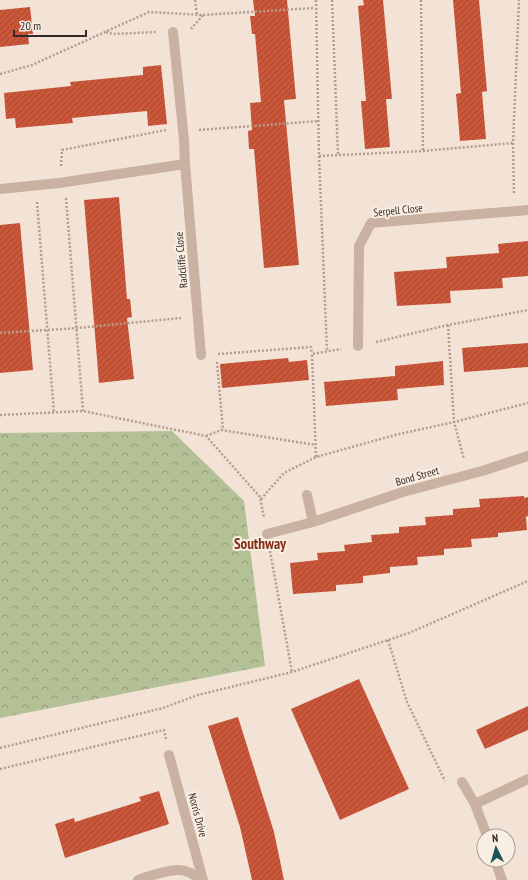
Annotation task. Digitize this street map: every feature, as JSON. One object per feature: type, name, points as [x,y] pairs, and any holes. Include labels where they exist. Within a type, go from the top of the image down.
[{"type":"street","name":"Radcliffe Close","points":[[173,32],[201,355]]},
{"type":"street","points":[[0,189],[62,182],[185,164]]},
{"type":"street","name":"Serpell Close","points":[[358,346],[359,246],[371,223],[528,210]]},
{"type":"street","name":"Bond Street","points":[[267,534],[313,522],[403,492],[528,456]]},
{"type":"street","points":[[307,495],[313,522]]},
{"type":"street","name":"Norris Drive","points":[[169,755],[203,880]]},
{"type":"street","points":[[475,804],[528,779]]},
{"type":"street","points":[[462,782],[475,804],[484,828]]},
{"type":"street","points":[[498,868],[502,880]]},
{"type":"street","points":[[138,880],[166,871],[178,870],[193,874],[199,880]]},
{"type":"path","points":[[195,0],[197,15]]},
{"type":"path","points":[[316,0],[319,156],[327,351]]},
{"type":"path","points":[[332,0],[338,154]]},
{"type":"path","points":[[420,0],[423,151]]},
{"type":"path","points":[[514,211],[513,143],[519,0]]},
{"type":"path","points":[[0,74],[32,65],[149,12],[203,15],[315,8]]},
{"type":"path","points":[[105,32],[113,34],[190,30],[203,15]]},
{"type":"path","points":[[83,411],[78,328],[62,182],[62,150],[182,129],[318,121]]},
{"type":"path","points":[[319,156],[423,151],[513,143]]},
{"type":"path","points":[[35,185],[54,413]]},
{"type":"path","points":[[312,354],[358,346],[448,324],[528,310]]},
{"type":"path","points":[[0,333],[78,328],[198,317]]},
{"type":"path","points":[[448,324],[454,422],[469,474]]},
{"type":"path","points":[[224,430],[216,354],[310,347],[312,354],[316,457]]},
{"type":"path","points":[[261,500],[284,473],[316,457],[394,435],[454,422],[528,403]]},
{"type":"path","points":[[0,415],[83,411],[206,436],[224,430],[316,445]]},
{"type":"path","points":[[206,436],[260,497],[292,672]]},
{"type":"path","points":[[0,748],[163,708],[198,695],[292,672],[409,633],[528,581]]},
{"type":"path","points":[[388,640],[407,702],[448,788],[462,782]]},
{"type":"path","points":[[0,765],[1,769],[164,730],[169,755]]},
{"type":"green space","points":[[172,431],[244,501],[265,666],[0,718],[0,433]]},
{"type":"building","points":[[253,0],[287,0],[296,99],[284,100],[299,265],[264,268],[254,149],[249,149],[248,131],[252,130],[250,103],[261,102],[255,34],[252,34],[250,16],[255,16]]},
{"type":"building","points":[[363,0],[383,0],[392,99],[386,99],[390,147],[365,149],[361,101],[366,101],[358,6],[364,5]]},
{"type":"building","points":[[453,0],[479,0],[487,91],[482,92],[486,139],[460,141],[456,94],[461,93]]},
{"type":"building","points":[[30,7],[33,34],[28,34],[29,44],[0,47],[0,10]]},
{"type":"building","points":[[161,65],[167,124],[148,126],[147,111],[72,118],[73,123],[16,128],[15,118],[6,119],[4,93],[71,86],[70,82],[143,75],[143,67]]},
{"type":"building","points":[[119,197],[127,299],[130,299],[132,317],[127,318],[134,379],[99,383],[84,200]]},
{"type":"building","points":[[20,223],[33,370],[0,373],[0,225]]},
{"type":"building","points":[[528,241],[528,276],[502,278],[503,288],[450,291],[451,303],[397,306],[394,272],[447,268],[446,257],[499,253],[498,244]]},
{"type":"building","points":[[528,343],[528,367],[464,372],[462,348]]},
{"type":"building","points":[[288,358],[289,362],[307,360],[309,380],[222,388],[220,364]]},
{"type":"building","points":[[443,361],[444,385],[397,389],[398,400],[326,406],[324,382],[395,376],[395,366]]},
{"type":"building","points":[[524,496],[524,498],[528,497],[528,516],[526,517],[527,530],[498,533],[498,537],[471,539],[472,547],[444,549],[444,555],[417,557],[418,565],[390,567],[390,573],[363,576],[363,583],[336,585],[336,591],[293,594],[290,563],[318,560],[317,553],[345,551],[344,545],[372,542],[371,535],[399,533],[399,527],[426,525],[425,517],[453,515],[453,509],[480,507],[479,499]]},
{"type":"building","points":[[359,679],[409,789],[340,820],[291,709]]},
{"type":"building","points":[[528,706],[528,730],[485,749],[476,730]]},
{"type":"building","points":[[238,717],[274,832],[284,880],[252,880],[240,827],[208,726]]},
{"type":"building","points":[[159,791],[169,824],[65,858],[55,824],[74,818],[75,822],[141,801],[139,797]]},
{"type":"district","name":"Southway","points":[[260,543]]}]
